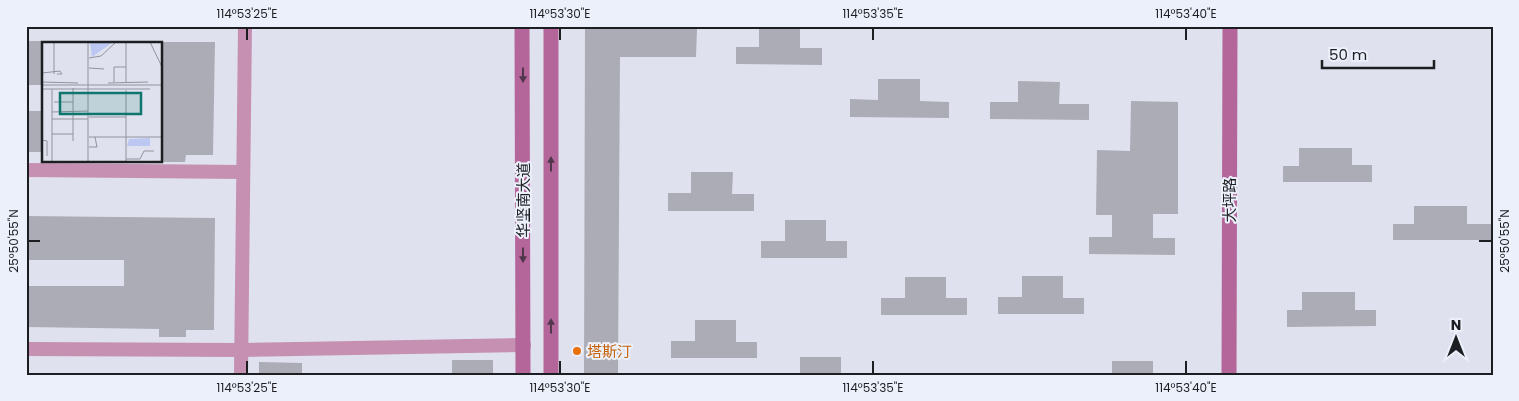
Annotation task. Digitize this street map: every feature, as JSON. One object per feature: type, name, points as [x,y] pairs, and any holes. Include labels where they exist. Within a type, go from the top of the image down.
[{"type":"main road","name":"华坚南大道","points":[[522,26],[524,375]]},
{"type":"main road","name":"华坚南大道","points":[[551,26],[551,375]]},
{"type":"main road","name":"大坪路","points":[[1229,375],[1230,26]]},
{"type":"street","points":[[241,375],[245,26]]},
{"type":"street","points":[[26,170],[243,172]]},
{"type":"street","points":[[26,349],[241,350],[524,345]]},
{"type":"building","points":[[585,26],[697,29],[696,57],[620,57],[618,375],[584,375]]},
{"type":"building","points":[[759,26],[800,26],[800,48],[822,48],[822,65],[736,64],[736,47],[759,47]]},
{"type":"building","points":[[26,41],[44,41],[42,42],[42,85],[26,85]]},
{"type":"building","points":[[162,42],[215,42],[213,155],[186,155],[185,162],[162,162]]},
{"type":"building","points":[[878,79],[920,79],[920,101],[949,102],[949,118],[850,117],[850,99],[878,100]]},
{"type":"building","points":[[1018,81],[1060,82],[1059,104],[1089,104],[1089,120],[990,119],[990,102],[1018,102]]},
{"type":"building","points":[[1131,101],[1178,102],[1178,214],[1153,214],[1153,238],[1175,238],[1175,255],[1089,254],[1089,237],[1112,237],[1112,215],[1096,215],[1097,150],[1130,151]]},
{"type":"building","points":[[26,111],[42,111],[42,152],[26,152]]},
{"type":"building","points":[[1299,148],[1352,148],[1352,165],[1372,165],[1372,182],[1283,182],[1283,166],[1299,166]]},
{"type":"building","points":[[691,172],[733,172],[732,194],[754,194],[754,211],[668,211],[668,193],[691,193]]},
{"type":"building","points":[[1414,206],[1467,206],[1467,224],[1491,224],[1491,240],[1393,240],[1393,224],[1414,224]]},
{"type":"building","points":[[26,216],[215,218],[214,330],[186,330],[186,337],[159,337],[159,329],[26,327],[26,286],[124,286],[124,260],[26,260]]},
{"type":"building","points":[[785,220],[826,220],[826,241],[847,241],[847,258],[761,258],[761,241],[785,241]]},
{"type":"building","points":[[1022,276],[1063,276],[1063,298],[1084,298],[1084,314],[998,314],[998,297],[1022,297]]},
{"type":"building","points":[[905,277],[946,277],[946,298],[967,298],[967,315],[881,315],[881,298],[905,298]]},
{"type":"building","points":[[1302,292],[1355,292],[1355,310],[1376,310],[1376,326],[1287,327],[1287,310],[1302,310]]},
{"type":"building","points":[[695,320],[736,320],[736,342],[757,342],[757,358],[671,358],[671,341],[695,341]]},
{"type":"building","points":[[800,357],[841,357],[841,375],[800,375]]},
{"type":"building","points":[[452,360],[493,360],[493,375],[452,375]]},
{"type":"building","points":[[1112,361],[1153,361],[1153,375],[1112,375]]},
{"type":"building","points":[[259,362],[302,363],[302,375],[259,375]]},
{"type":"place","name":"塔斯汀","points":[[577,351]]}]
